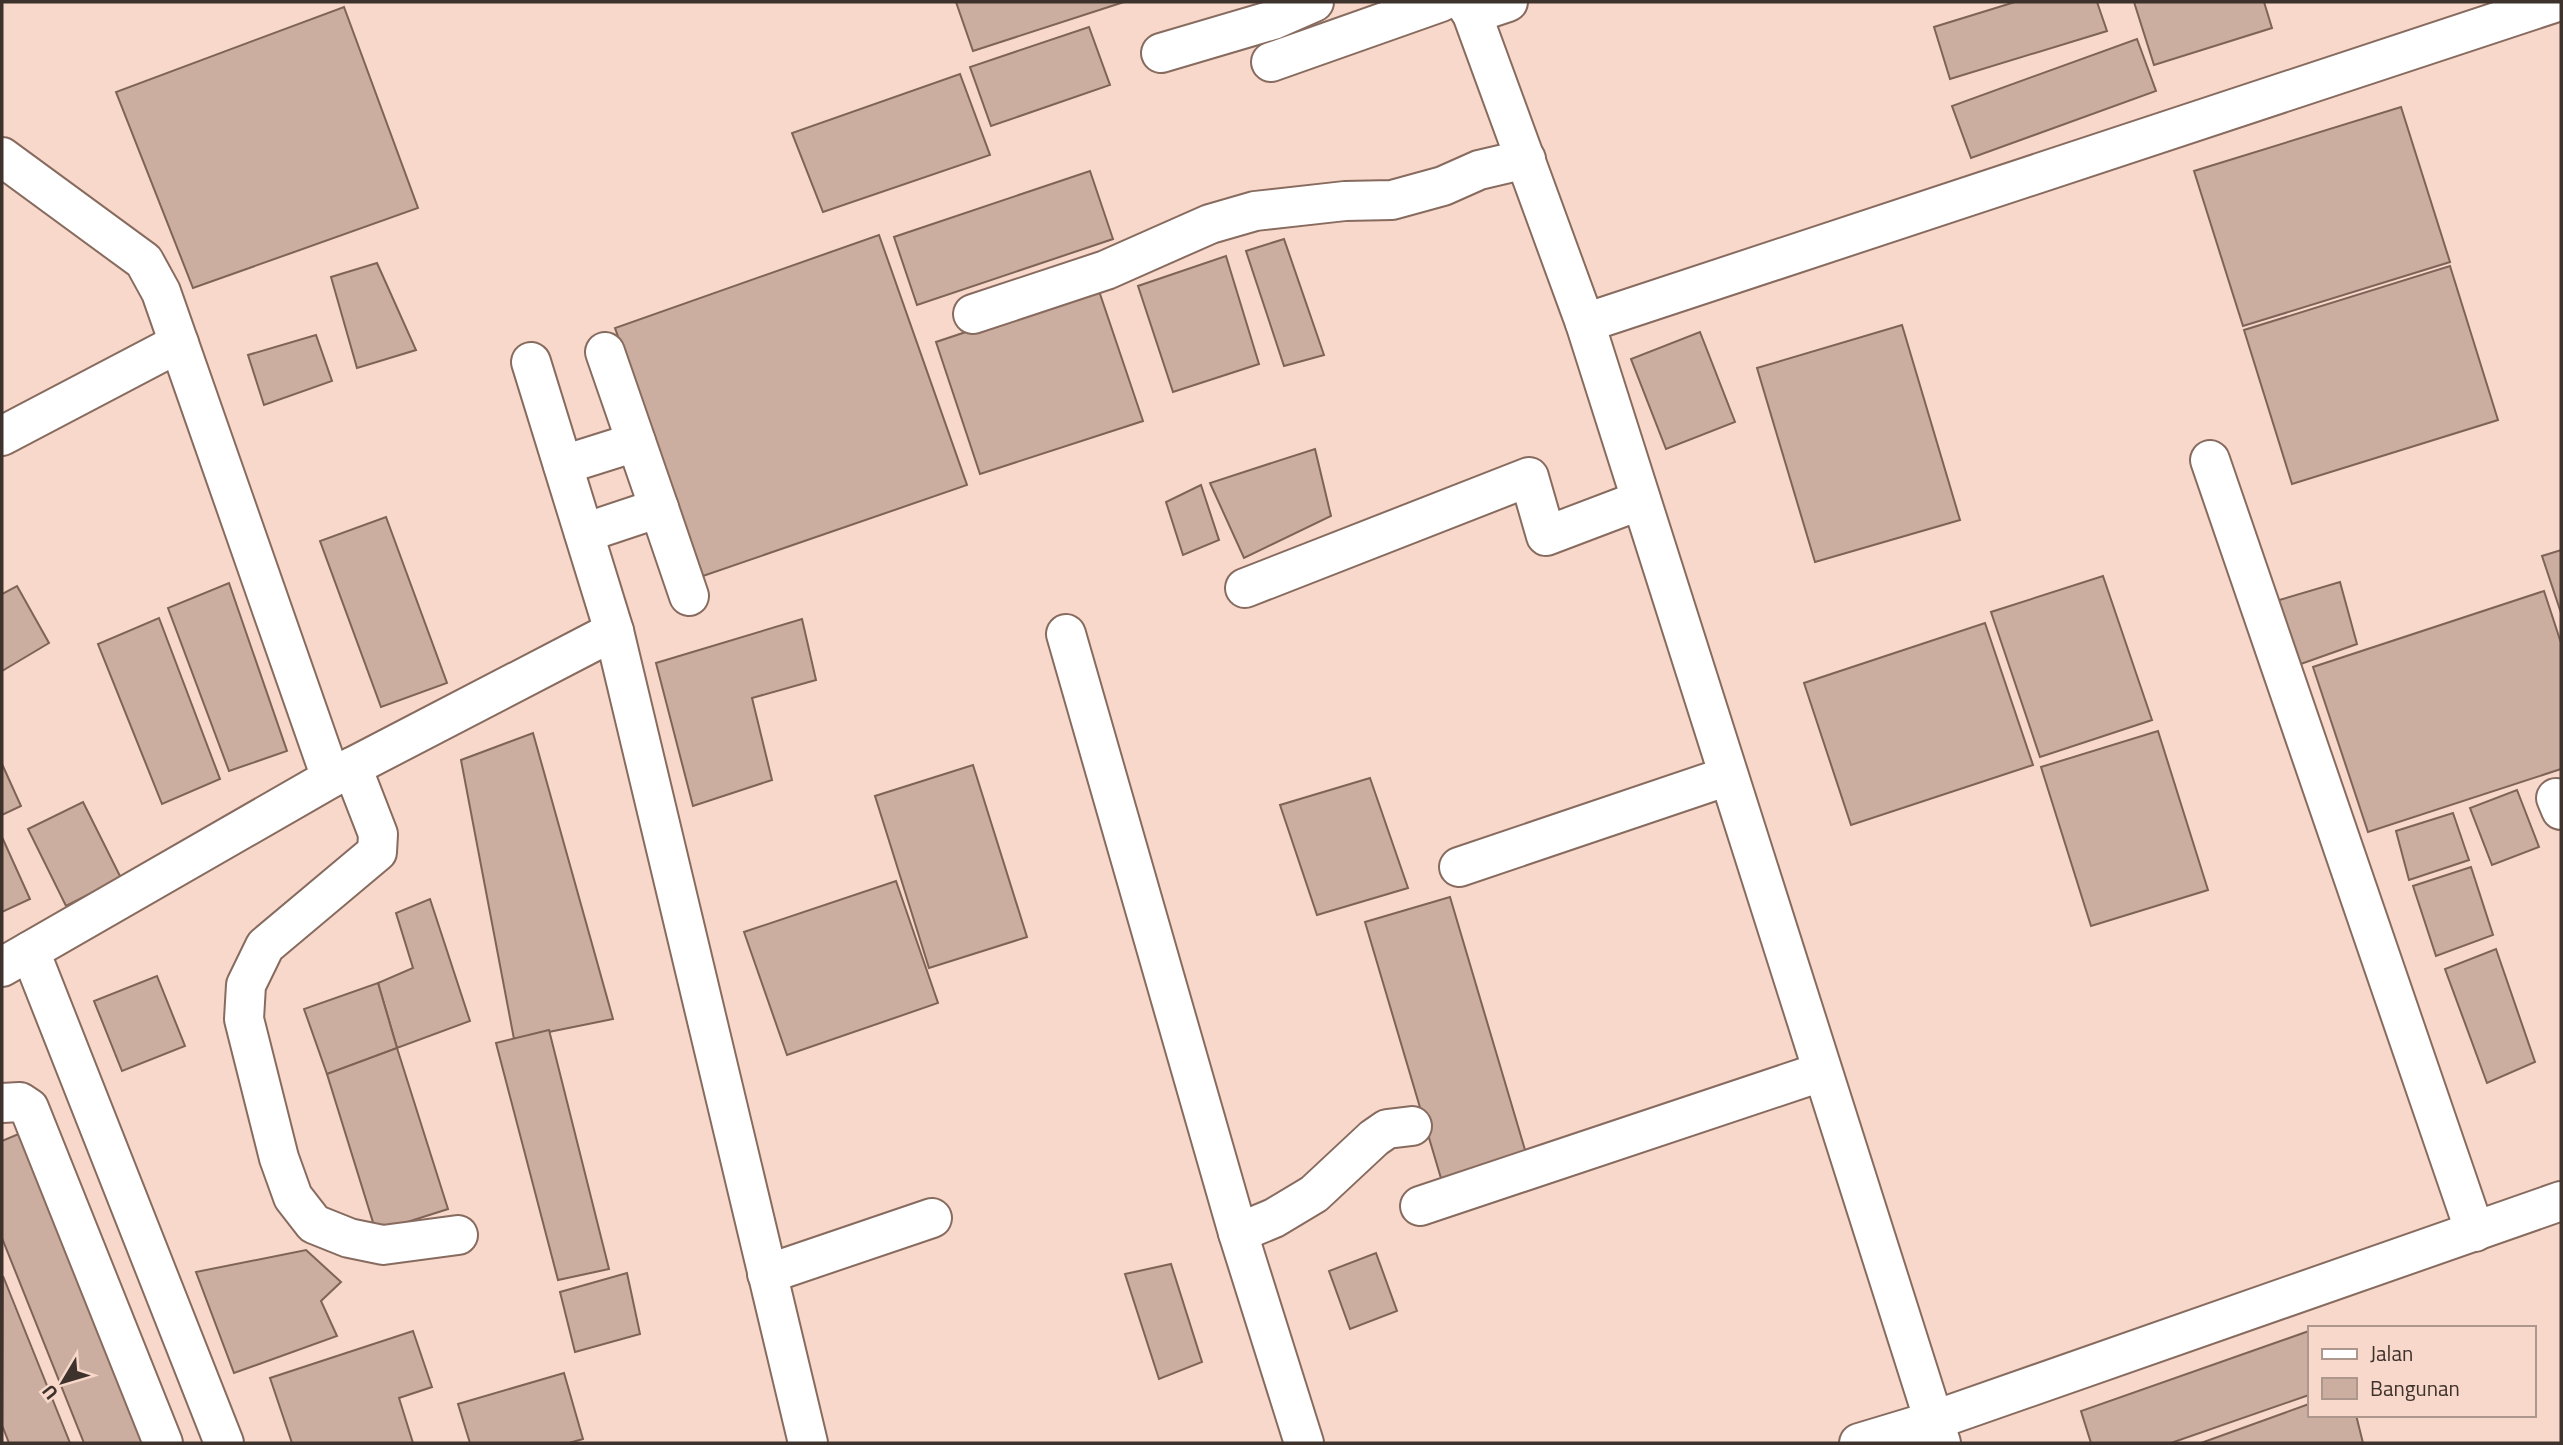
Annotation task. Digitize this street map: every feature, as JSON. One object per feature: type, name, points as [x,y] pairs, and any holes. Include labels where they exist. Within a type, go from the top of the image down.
[{"type":"street","points":[[1161,53],[1273,20],[1314,2]]},
{"type":"street","points":[[1271,62],[1459,6],[1508,2]]},
{"type":"street","points":[[1585,323],[2557,2]]},
{"type":"street","points":[[1459,6],[1526,159],[1585,323],[1936,1432]]},
{"type":"street","points":[[2,157],[144,261],[161,292],[341,773],[378,834],[377,852],[265,946],[246,985],[244,1019],[279,1158],[293,1197],[314,1224],[349,1238],[383,1245],[458,1235]]},
{"type":"street","points":[[973,314],[1106,270],[1210,224],[1255,211],[1333,202],[1392,200],[1443,186],[1479,170],[1526,159]]},
{"type":"street","points":[[2,436],[179,344]]},
{"type":"street","points":[[605,352],[689,596]]},
{"type":"street","points":[[531,362],[614,631],[808,1443]]},
{"type":"street","points":[[563,465],[636,442]]},
{"type":"street","points":[[2210,460],[2475,1232]]},
{"type":"street","points":[[1245,589],[1529,477],[1546,536],[1641,500]]},
{"type":"street","points":[[584,533],[659,508]]},
{"type":"street","points":[[224,1443],[16,959],[341,773],[614,631]]},
{"type":"street","points":[[1066,634],[1238,1233],[1304,1443]]},
{"type":"street","points":[[1459,867],[1728,776]]},
{"type":"street","points":[[1420,1206],[1821,1072]]},
{"type":"street","points":[[2,1103],[20,1102],[29,1108],[163,1443]]},
{"type":"street","points":[[1238,1233],[1274,1218],[1314,1194],[1387,1129],[1412,1126]]},
{"type":"street","points":[[1859,1443],[1936,1432],[2561,1201]]},
{"type":"street","points":[[767,1274],[933,1218]]},
{"type":"building","points":[[956,2],[1124,2],[973,51]]},
{"type":"building","points":[[2015,2],[2097,2],[2107,31],[1950,79],[1934,27]]},
{"type":"building","points":[[2134,2],[2264,2],[2272,28],[2154,65]]},
{"type":"building","points":[[344,7],[418,208],[193,288],[116,92]]},
{"type":"building","points":[[1089,27],[1110,85],[991,126],[970,67]]},
{"type":"building","points":[[2137,39],[2156,91],[1971,158],[1952,106]]},
{"type":"building","points":[[960,74],[990,155],[823,212],[792,133]]},
{"type":"building","points":[[2401,107],[2450,262],[2243,326],[2194,171]]},
{"type":"building","points":[[1090,171],[1113,239],[917,305],[894,237]]},
{"type":"building","points":[[879,235],[967,485],[703,576],[615,328]]},
{"type":"building","points":[[1284,239],[1324,355],[1284,366],[1246,251]]},
{"type":"building","points":[[1226,256],[1259,364],[1173,392],[1138,286]]},
{"type":"building","points":[[377,263],[416,350],[357,368],[331,277]]},
{"type":"building","points":[[2450,266],[2498,420],[2292,484],[2244,330]]},
{"type":"building","points":[[1098,288],[1143,421],[980,474],[936,342]]},
{"type":"building","points":[[1902,325],[1960,520],[1815,562],[1757,368]]},
{"type":"building","points":[[1700,332],[1735,422],[1666,449],[1631,359]]},
{"type":"building","points":[[316,335],[332,381],[264,405],[248,355]]},
{"type":"building","points":[[1315,449],[1331,516],[1244,558],[1210,483]]},
{"type":"building","points":[[1201,485],[1219,540],[1183,555],[1166,502]]},
{"type":"building","points":[[386,517],[447,683],[381,707],[320,541]]},
{"type":"building","points":[[2561,550],[2561,613],[2542,556]]},
{"type":"building","points":[[2103,576],[2152,720],[2040,757],[1991,612]]},
{"type":"building","points":[[2340,582],[2357,644],[2298,665],[2276,601]]},
{"type":"building","points":[[229,583],[287,751],[229,771],[168,608]]},
{"type":"building","points":[[17,586],[49,643],[2,671],[2,594]]},
{"type":"building","points":[[2544,591],[2561,643],[2561,769],[2368,832],[2313,667]]},
{"type":"building","points":[[159,618],[220,779],[162,804],[98,644]]},
{"type":"building","points":[[802,619],[816,680],[752,698],[772,780],[693,806],[656,663]]},
{"type":"building","points":[[1985,623],[2033,765],[1851,825],[1804,683]]},
{"type":"building","points":[[2158,731],[2208,890],[2091,926],[2041,767]]},
{"type":"building","points":[[533,733],[613,1019],[514,1039],[461,760]]},
{"type":"building","points":[[2,764],[21,806],[2,815]]},
{"type":"building","points":[[973,765],[1027,937],[929,968],[875,796]]},
{"type":"building","points":[[1370,778],[1408,888],[1317,915],[1280,805]]},
{"type":"building","points":[[2517,790],[2539,847],[2492,865],[2470,808]]},
{"type":"building","points":[[83,802],[121,878],[66,906],[28,829]]},
{"type":"building","points":[[2453,813],[2469,860],[2409,880],[2396,831]]},
{"type":"building","points":[[2,837],[30,899],[2,912]]},
{"type":"building","points":[[2471,867],[2493,935],[2436,956],[2413,886]]},
{"type":"building","points":[[896,881],[938,1003],[787,1055],[744,932]]},
{"type":"building","points":[[1450,897],[1528,1160],[1443,1185],[1365,922]]},
{"type":"building","points":[[430,899],[470,1021],[397,1048],[378,983],[413,968],[396,913]]},
{"type":"building","points":[[2496,949],[2535,1062],[2487,1083],[2445,969]]},
{"type":"building","points":[[157,976],[185,1046],[122,1071],[94,1001]]},
{"type":"building","points":[[378,983],[397,1048],[327,1074],[304,1009]]},
{"type":"building","points":[[549,1030],[609,1269],[558,1280],[496,1043]]},
{"type":"building","points":[[397,1048],[448,1209],[376,1232],[327,1074]]},
{"type":"building","points":[[28,1130],[153,1443],[84,1443],[2,1238],[2,1141]]},
{"type":"building","points":[[306,1250],[341,1282],[321,1301],[337,1336],[234,1373],[196,1272]]},
{"type":"building","points":[[1376,1253],[1397,1311],[1350,1329],[1329,1271]]},
{"type":"building","points":[[1171,1264],[1202,1362],[1159,1379],[1125,1274]]},
{"type":"building","points":[[627,1273],[640,1334],[575,1352],[560,1292]]},
{"type":"building","points":[[3,1276],[70,1443],[9,1443],[2,1425]]},
{"type":"building","points":[[413,1331],[432,1387],[399,1398],[413,1443],[292,1443],[270,1378]]},
{"type":"building","points":[[2308,1331],[2308,1395],[2171,1443],[2091,1443],[2081,1411]]},
{"type":"building","points":[[564,1373],[583,1439],[569,1443],[470,1443],[458,1404]]},
{"type":"building","points":[[2308,1404],[2308,1417],[2356,1417],[2363,1443],[2201,1443]]}]
